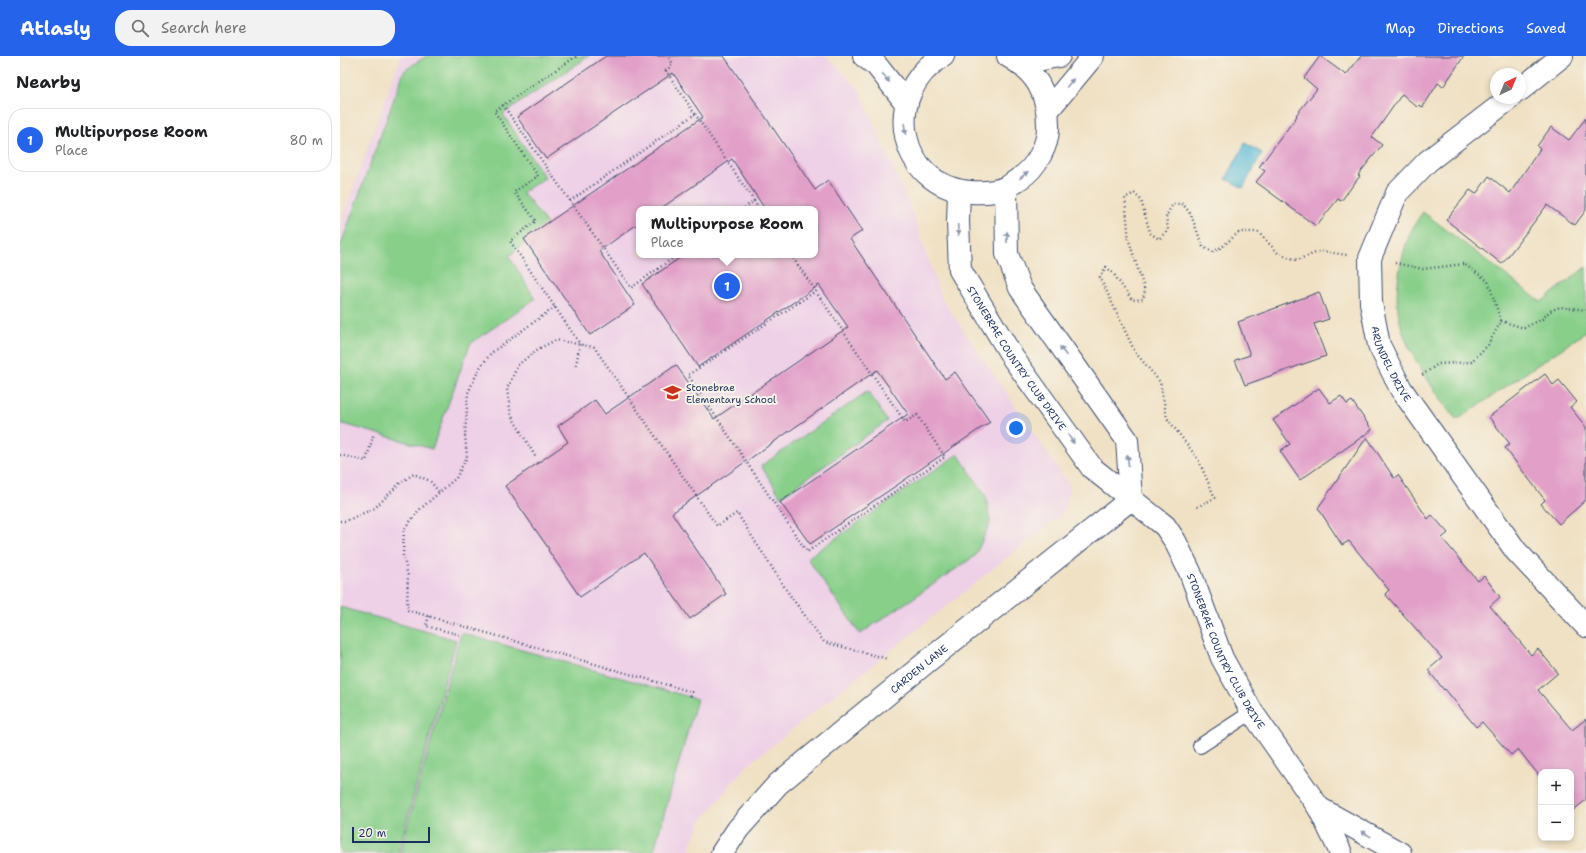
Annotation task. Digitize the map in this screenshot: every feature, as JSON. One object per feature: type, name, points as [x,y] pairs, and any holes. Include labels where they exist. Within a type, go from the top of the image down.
[{"type":"street","points":[[864,56],[877,66],[906,104]]},
{"type":"street","points":[[942,56],[926,68],[913,84],[906,104],[904,126],[909,148],[921,167],[938,182],[959,191],[983,193],[1006,188],[1026,175],[1040,156],[1048,133],[1048,110],[1043,92],[1034,76],[1014,60]]},
{"type":"street","points":[[1014,60],[1058,56]]},
{"type":"street","points":[[1048,110],[1093,56]]},
{"type":"street","points":[[1526,85],[1562,56]]},
{"type":"street","name":"ARUNDEL DRIVE","points":[[1502,104],[1428,161],[1397,193],[1370,258],[1371,303],[1379,345],[1401,389],[1516,551],[1586,626]]},
{"type":"street","points":[[1006,188],[1007,254],[1020,288],[1127,440],[1131,499]]},
{"type":"street","name":"STONEBRAE COUNTRY CLUB DRIVE","points":[[959,191],[958,222],[960,270],[1014,358],[1088,463],[1092,468],[1165,526],[1176,541],[1190,572],[1222,658],[1252,712],[1319,808],[1341,853]]},
{"type":"street","name":"CARDEN LANE","points":[[722,853],[738,829],[778,784],[929,660],[1131,499]]},
{"type":"street","name":"STONEBRAE COUNTRY CLUB DRIVE","points":[[1319,808],[1400,853]]},
{"type":"lane","points":[[1200,746],[1252,712]]},
{"type":"path","points":[[576,365],[580,344],[510,241],[536,221],[514,192],[538,176],[494,111],[577,56]]},
{"type":"path","points":[[668,56],[673,64],[666,71],[757,206]]},
{"type":"path","points":[[503,105],[631,288],[674,258]]},
{"type":"path","points":[[570,201],[695,114]]},
{"type":"path","points":[[1197,508],[1215,498],[1198,459],[1168,418],[1160,382],[1135,352],[1100,277],[1106,267],[1113,273],[1132,300],[1142,299],[1145,291],[1129,241],[1125,198],[1134,193],[1141,200],[1150,233],[1159,239],[1168,230],[1166,216],[1173,204],[1183,204],[1191,215],[1203,247],[1213,252],[1223,246],[1239,232],[1258,232],[1279,254],[1297,260],[1321,252],[1370,258],[1423,269],[1464,264],[1488,281],[1501,321],[1488,345],[1471,362],[1438,364],[1401,389]]},
{"type":"path","points":[[747,206],[754,201]]},
{"type":"path","points":[[793,258],[816,291],[905,422],[917,415],[945,457],[807,552],[688,376],[816,291]]},
{"type":"path","points":[[556,307],[491,353],[479,369],[468,393],[465,434],[467,457],[456,478],[418,512],[404,530],[403,555],[408,576],[407,610],[692,692],[690,697]]},
{"type":"path","points":[[1501,321],[1524,328],[1542,319],[1550,311],[1560,307],[1586,310]]},
{"type":"path","points":[[535,456],[511,416],[507,388],[518,365],[538,349],[556,340],[594,347],[717,526],[737,513],[787,591],[824,642],[888,659]]},
{"type":"path","points":[[340,455],[366,461],[374,433]]},
{"type":"path","points":[[340,521],[346,521],[375,508],[401,482],[414,474],[430,481],[439,492]]},
{"type":"path","points":[[429,616],[426,626],[460,635]]},
{"type":"shaded area","name":"Stonebrae Elementary School","points":[[401,56],[826,56],[859,89],[912,212],[942,299],[1070,486],[1064,512],[743,769],[700,823],[688,853],[340,853],[340,224]]},
{"type":"green space","points":[[426,56],[589,56],[503,114],[545,178],[522,192],[547,224],[509,256],[535,299],[470,344],[432,449],[340,423],[340,247],[404,71]]},
{"type":"green space","points":[[1423,212],[1541,302],[1586,267],[1586,332],[1457,420],[1438,396],[1419,365],[1411,351],[1400,323],[1397,293],[1399,277],[1408,240]]},
{"type":"green space","points":[[868,391],[887,421],[781,497],[761,466]]},
{"type":"green space","points":[[958,454],[986,496],[990,523],[975,556],[860,634],[807,558]]},
{"type":"green space","points":[[340,607],[456,640],[398,853],[340,853]]},
{"type":"green space","points":[[461,633],[697,699],[653,853],[400,853]]},
{"type":"water","points":[[1245,143],[1262,153],[1243,188],[1226,179]]},
{"type":"building","points":[[606,56],[724,56],[815,190],[828,180],[862,231],[850,239],[945,379],[955,372],[990,422],[810,544],[780,502],[908,414],[877,370],[672,513],[726,594],[690,619],[644,553],[580,597],[505,486],[568,442],[558,426],[595,400],[605,414],[676,365],[714,419],[848,327],[819,285],[698,367],[642,284],[680,258],[818,258],[818,206],[763,206],[732,159],[664,206],[636,206],[636,225],[599,251],[635,305],[590,335],[524,239],[703,117],[673,73],[546,159],[517,117]]},
{"type":"building","points":[[1320,56],[1346,75],[1361,56],[1464,56],[1443,87],[1438,83],[1423,107],[1419,105],[1417,107],[1402,94],[1372,137],[1382,145],[1358,175],[1360,176],[1341,201],[1338,199],[1316,226],[1256,182],[1265,171],[1259,167],[1297,116],[1296,115],[1317,89],[1304,78]]},
{"type":"building","points":[[1586,118],[1586,210],[1575,225],[1547,205],[1502,264],[1446,220],[1470,190],[1476,194],[1489,176],[1510,193],[1540,149],[1537,146],[1551,127],[1569,140]]},
{"type":"building","points":[[1319,292],[1329,319],[1314,324],[1326,356],[1245,385],[1235,360],[1250,355],[1238,322]]},
{"type":"building","points":[[1545,374],[1553,385],[1559,380],[1577,402],[1570,407],[1586,427],[1586,500],[1559,524],[1541,504],[1545,500],[1505,448],[1510,444],[1489,417]]},
{"type":"building","points":[[1319,388],[1330,403],[1341,396],[1347,404],[1352,401],[1372,430],[1300,480],[1280,451],[1290,444],[1273,420]]},
{"type":"building","points":[[1367,437],[1394,478],[1398,475],[1428,519],[1432,515],[1448,533],[1442,538],[1478,581],[1484,576],[1500,597],[1490,606],[1531,655],[1538,649],[1558,673],[1538,690],[1572,730],[1586,719],[1586,800],[1574,810],[1574,769],[1538,769],[1538,774],[1518,749],[1511,755],[1482,722],[1476,727],[1428,670],[1442,658],[1385,594],[1389,590],[1349,541],[1342,545],[1318,508]]},
{"type":"place","name":"Multipurpose Room","points":[[727,286]]},
{"type":"place","name":"Stonebrae Elementary School","points":[[673,393]]}]
